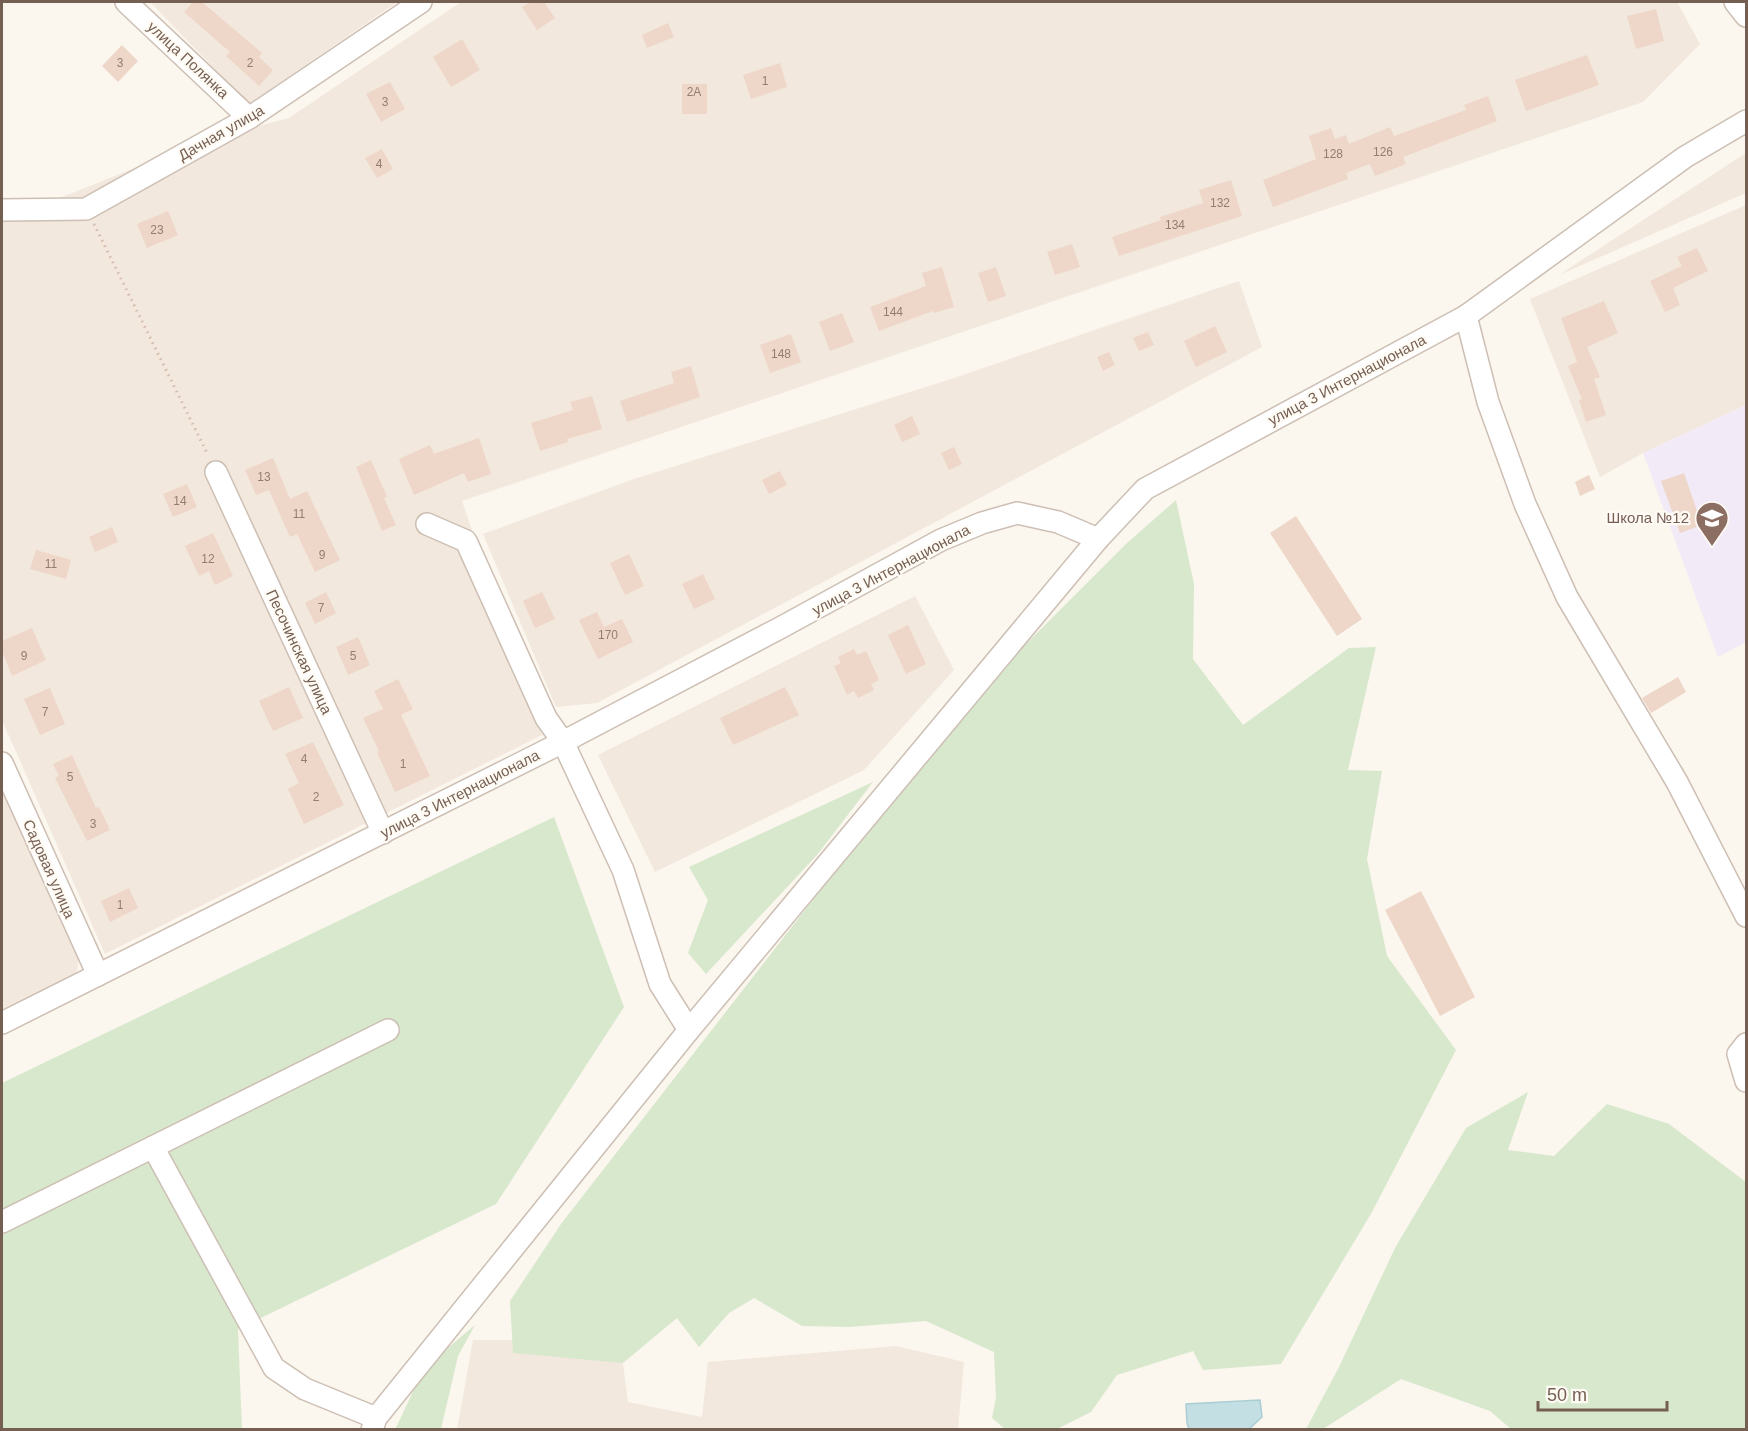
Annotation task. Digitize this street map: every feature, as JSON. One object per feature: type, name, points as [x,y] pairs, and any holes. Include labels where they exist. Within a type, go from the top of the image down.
[{"type":"street","name":"улица Полянка","points":[[126,2],[249,118]]},
{"type":"street","name":"Дачная улица","points":[[2,210],[86,209],[249,118],[421,2]]},
{"type":"street","points":[[1735,2],[1746,16]]},
{"type":"street","name":"улица 3 Интернационала","points":[[2,1023],[563,742],[941,540],[982,523],[1017,513],[1058,522],[1098,538],[1145,489],[1466,316],[1685,157],[1746,121]]},
{"type":"street","points":[[1466,316],[1488,402],[1525,504],[1567,597],[1677,782],[1746,916]]},
{"type":"street","name":"Песочинская улица","points":[[216,472],[383,833]]},
{"type":"street","points":[[427,524],[466,541],[546,718],[563,742],[623,870],[660,984],[689,1030]]},
{"type":"street","points":[[153,1147],[274,1368],[305,1389],[374,1424],[689,1030],[1098,538]]},
{"type":"street","name":"Садовая улица","points":[[2,763],[98,975]]},
{"type":"street","points":[[2,1222],[388,1030]]},
{"type":"street","points":[[1746,1044],[1738,1054],[1746,1082]]},
{"type":"path","points":[[86,209],[216,472]]},
{"type":"shaded area","points":[[150,2],[397,2],[249,104]]},
{"type":"shaded area","points":[[461,2],[1677,2],[1700,44],[1643,102],[462,501],[542,735],[105,954],[2,720],[2,221],[205,140],[289,118]]},
{"type":"shaded area","points":[[1746,153],[1746,193],[1559,275]]},
{"type":"shaded area","points":[[1746,205],[1746,405],[1643,453],[1600,477],[1530,299]]},
{"type":"shaded area","points":[[1239,281],[1262,347],[597,703],[556,707],[483,534],[634,479],[948,380]]},
{"type":"shaded area","name":"Школа №12","points":[[1746,405],[1746,642],[1718,657],[1643,453]]},
{"type":"shaded area","points":[[915,596],[954,670],[864,770],[655,872],[598,755]]},
{"type":"shaded area","points":[[2,780],[80,950],[77,972],[2,1009]]},
{"type":"shaded area","points":[[473,1340],[620,1341],[628,1402],[702,1417],[708,1362],[896,1346],[964,1362],[958,1429],[457,1430]]},
{"type":"green space","points":[[1176,500],[1194,584],[1193,659],[1243,725],[1349,648],[1376,647],[1348,770],[1382,771],[1367,859],[1387,956],[1456,1050],[1372,1212],[1281,1364],[1203,1370],[1193,1351],[1117,1375],[1091,1412],[1057,1429],[1005,1429],[992,1418],[996,1398],[994,1352],[926,1321],[849,1327],[802,1326],[754,1298],[729,1313],[699,1347],[677,1318],[623,1363],[513,1353],[510,1301],[561,1224],[962,708],[1127,543]]},
{"type":"green space","points":[[873,782],[817,855],[706,974],[688,953],[708,900],[689,867]]},
{"type":"green space","points":[[554,817],[624,1007],[496,1204],[238,1329],[242,1429],[2,1430],[2,1083]]},
{"type":"green space","points":[[1528,1092],[1508,1150],[1554,1156],[1607,1104],[1669,1124],[1746,1182],[1746,1429],[1511,1429],[1490,1411],[1401,1379],[1323,1429],[1306,1429],[1339,1367],[1395,1248],[1466,1128]]},
{"type":"green space","points":[[475,1325],[458,1356],[441,1429],[395,1430],[424,1368]]},
{"type":"water","points":[[1260,1400],[1262,1417],[1249,1429],[1189,1429],[1186,1404]]},
{"type":"building","points":[[193,2],[202,2],[262,53],[259,57],[273,70],[259,86],[226,56],[230,52],[184,12]]},
{"type":"building","points":[[531,2],[544,2],[555,18],[537,30],[522,7]]},
{"type":"building","points":[[1656,9],[1664,41],[1636,49],[1627,16]]},
{"type":"building","points":[[668,23],[674,37],[647,48],[642,35]]},
{"type":"building","points":[[462,39],[480,70],[451,87],[433,57]]},
{"type":"building","points":[[122,45],[138,61],[118,82],[102,66]]},
{"type":"building","points":[[1587,55],[1599,85],[1526,111],[1515,80]]},
{"type":"building","points":[[780,63],[787,87],[751,99],[743,75]]},
{"type":"building","points":[[390,82],[405,109],[381,122],[366,94]]},
{"type":"building","points":[[682,84],[707,84],[707,114],[682,114]]},
{"type":"building","points":[[1488,96],[1497,121],[1403,157],[1406,164],[1375,176],[1370,164],[1346,173],[1348,179],[1273,207],[1263,180],[1316,159],[1309,136],[1331,128],[1335,139],[1346,135],[1349,144],[1390,127],[1394,136],[1466,110],[1464,105]]},
{"type":"building","points":[[382,149],[393,169],[377,178],[365,158]]},
{"type":"building","points":[[1231,180],[1242,216],[1119,256],[1112,237],[1161,220],[1160,217],[1203,203],[1199,190]]},
{"type":"building","points":[[168,211],[178,235],[147,248],[137,224]]},
{"type":"building","points":[[1072,244],[1080,267],[1055,275],[1047,252]]},
{"type":"building","points":[[1697,248],[1708,271],[1673,288],[1680,305],[1665,312],[1650,281],[1682,266],[1677,257]]},
{"type":"building","points":[[942,267],[954,307],[934,313],[933,311],[879,331],[870,307],[926,286],[922,273]]},
{"type":"building","points":[[996,267],[1006,296],[988,302],[978,273]]},
{"type":"building","points":[[1604,301],[1618,333],[1587,347],[1600,377],[1594,379],[1606,415],[1586,422],[1579,400],[1582,399],[1568,366],[1577,362],[1561,318]]},
{"type":"building","points":[[842,313],[854,342],[830,351],[819,322]]},
{"type":"building","points":[[1215,326],[1227,352],[1196,367],[1184,341]]},
{"type":"building","points":[[1148,332],[1154,345],[1139,351],[1133,338]]},
{"type":"building","points":[[791,334],[801,362],[770,373],[760,345]]},
{"type":"building","points":[[1109,352],[1115,365],[1103,371],[1097,357]]},
{"type":"building","points":[[691,366],[700,397],[627,422],[620,401],[674,383],[671,372]]},
{"type":"building","points":[[592,396],[602,429],[567,439],[568,442],[540,451],[531,423],[573,410],[570,402]]},
{"type":"building","points":[[912,416],[920,434],[902,442],[894,425]]},
{"type":"building","points":[[479,438],[491,474],[468,482],[464,473],[414,495],[399,459],[430,445],[434,454]]},
{"type":"building","points":[[954,447],[962,464],[949,470],[941,453]]},
{"type":"building","points":[[273,458],[290,499],[307,491],[340,560],[315,572],[297,534],[290,537],[269,490],[256,495],[245,470]]},
{"type":"building","points":[[371,460],[396,525],[382,531],[356,467]]},
{"type":"building","points":[[780,471],[787,485],[769,494],[762,480]]},
{"type":"building","points":[[1684,473],[1702,525],[1680,533],[1661,481]]},
{"type":"building","points":[[1589,475],[1595,489],[1580,496],[1575,482]]},
{"type":"building","points":[[187,484],[197,507],[173,517],[163,494]]},
{"type":"building","points":[[1296,516],[1362,619],[1337,636],[1270,533]]},
{"type":"building","points":[[112,527],[118,542],[95,552],[89,537]]},
{"type":"building","points":[[213,533],[233,576],[215,585],[209,571],[199,576],[185,546]]},
{"type":"building","points":[[36,550],[71,560],[66,579],[30,569]]},
{"type":"building","points":[[629,554],[644,586],[625,595],[610,563]]},
{"type":"building","points":[[703,574],[715,599],[694,609],[682,584]]},
{"type":"building","points":[[326,592],[336,613],[315,624],[305,603]]},
{"type":"building","points":[[542,592],[555,619],[535,628],[523,601]]},
{"type":"building","points":[[597,612],[604,627],[622,619],[633,642],[598,659],[579,620]]},
{"type":"building","points":[[908,625],[926,664],[906,674],[888,635]]},
{"type":"building","points":[[32,628],[46,660],[12,676],[2,651],[2,641]]},
{"type":"building","points":[[358,637],[370,665],[348,675],[336,647]]},
{"type":"building","points":[[854,649],[857,655],[866,651],[879,680],[871,684],[874,690],[858,698],[854,691],[847,695],[834,666],[841,663],[838,657]]},
{"type":"building","points":[[1678,677],[1686,692],[1651,713],[1642,698]]},
{"type":"building","points":[[398,679],[413,709],[401,715],[430,776],[395,792],[363,718],[383,709],[374,691]]},
{"type":"building","points":[[289,687],[303,718],[273,731],[259,701]]},
{"type":"building","points":[[785,687],[799,715],[733,745],[720,718]]},
{"type":"building","points":[[50,688],[65,724],[40,735],[24,699]]},
{"type":"building","points":[[313,742],[344,805],[304,824],[288,789],[299,783],[285,754]]},
{"type":"building","points":[[72,755],[96,808],[99,807],[110,830],[87,841],[55,778],[59,776],[53,764]]},
{"type":"building","points":[[129,888],[138,908],[110,922],[101,901]]},
{"type":"building","points":[[1421,891],[1475,997],[1440,1016],[1385,910]]},
{"type":"place","name":"Школа №12","points":[[1712,547]]}]
